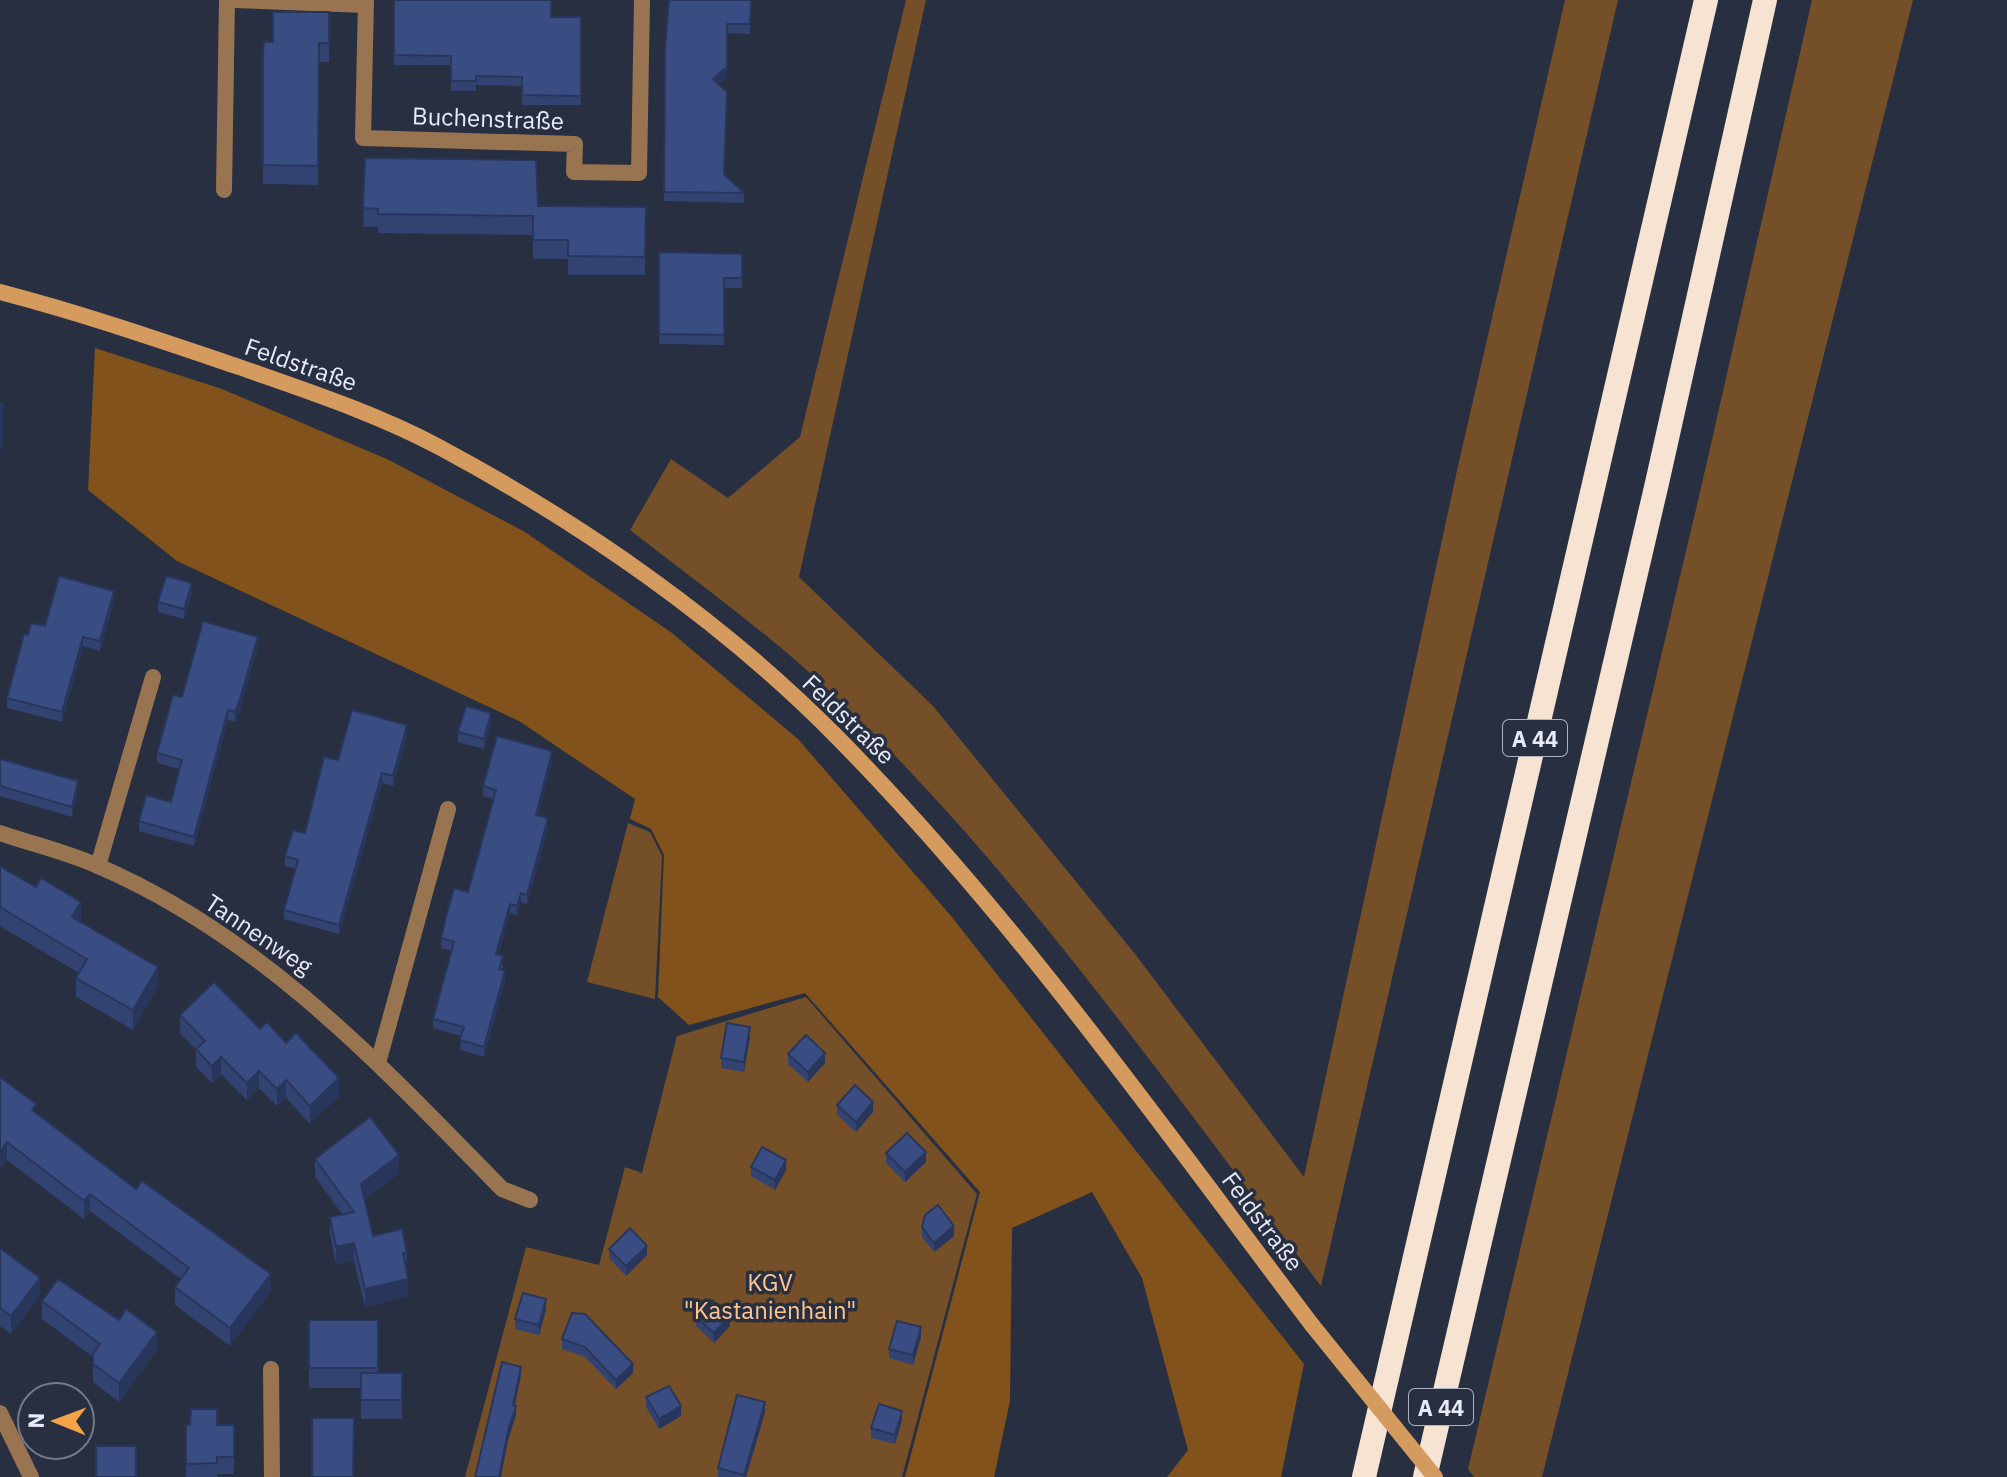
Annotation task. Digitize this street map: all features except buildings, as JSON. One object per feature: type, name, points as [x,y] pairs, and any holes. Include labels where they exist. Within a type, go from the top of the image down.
[{"type":"highway","name":"A 44","points":[[1364,1477],[1706,0]]},
{"type":"highway","name":"A 44","points":[[1425,1477],[1657,483],[1765,0]]},
{"type":"main road","name":"Feldstraße","points":[[0,292],[83,314],[350,406],[437,447],[544,508],[637,570],[733,643],[832,732],[925,829],[996,912],[1312,1325],[1435,1477]]},
{"type":"street","points":[[224,190],[227,0]]},
{"type":"street","name":"Buchenstraße","points":[[234,0],[366,3],[363,138],[575,144],[574,172],[639,173],[642,0]]},
{"type":"street","points":[[98,866],[153,677]]},
{"type":"street","points":[[378,1063],[448,809]]},
{"type":"street","name":"Tannenweg","points":[[0,833],[98,866],[210,927],[303,992],[502,1189],[530,1200]]},
{"type":"street","points":[[271,1369],[272,1477]]},
{"type":"street","points":[[0,1413],[31,1477]]},
{"type":"green space","points":[[906,0],[926,0],[799,577],[933,706],[1135,954],[1304,1177],[1458,466],[1565,0],[1618,0],[1321,1286],[1141,1048],[949,813],[881,741],[810,673],[630,530],[671,459],[728,498],[800,437]]},
{"type":"green space","points":[[1812,0],[1913,0],[1542,1477],[1474,1477],[1468,1469],[1701,488]]},
{"type":"green space","points":[[628,823],[650,832],[662,856],[655,999],[587,982]]},
{"type":"green space","name":"KGV \"Kastanienhain\"","points":[[806,997],[977,1194],[902,1477],[465,1477],[526,1247],[599,1265],[625,1167],[642,1173],[677,1036]]},
{"type":"shaded area","points":[[95,348],[222,389],[389,460],[525,532],[672,633],[798,739],[951,916],[1304,1364],[1281,1477],[1167,1477],[1188,1450],[1142,1278],[1092,1192],[1012,1228],[1010,1401],[994,1477],[905,1477],[980,1192],[805,993],[689,1025],[658,997],[664,855],[651,829],[630,819],[635,799],[519,721],[177,561],[88,490]]}]
